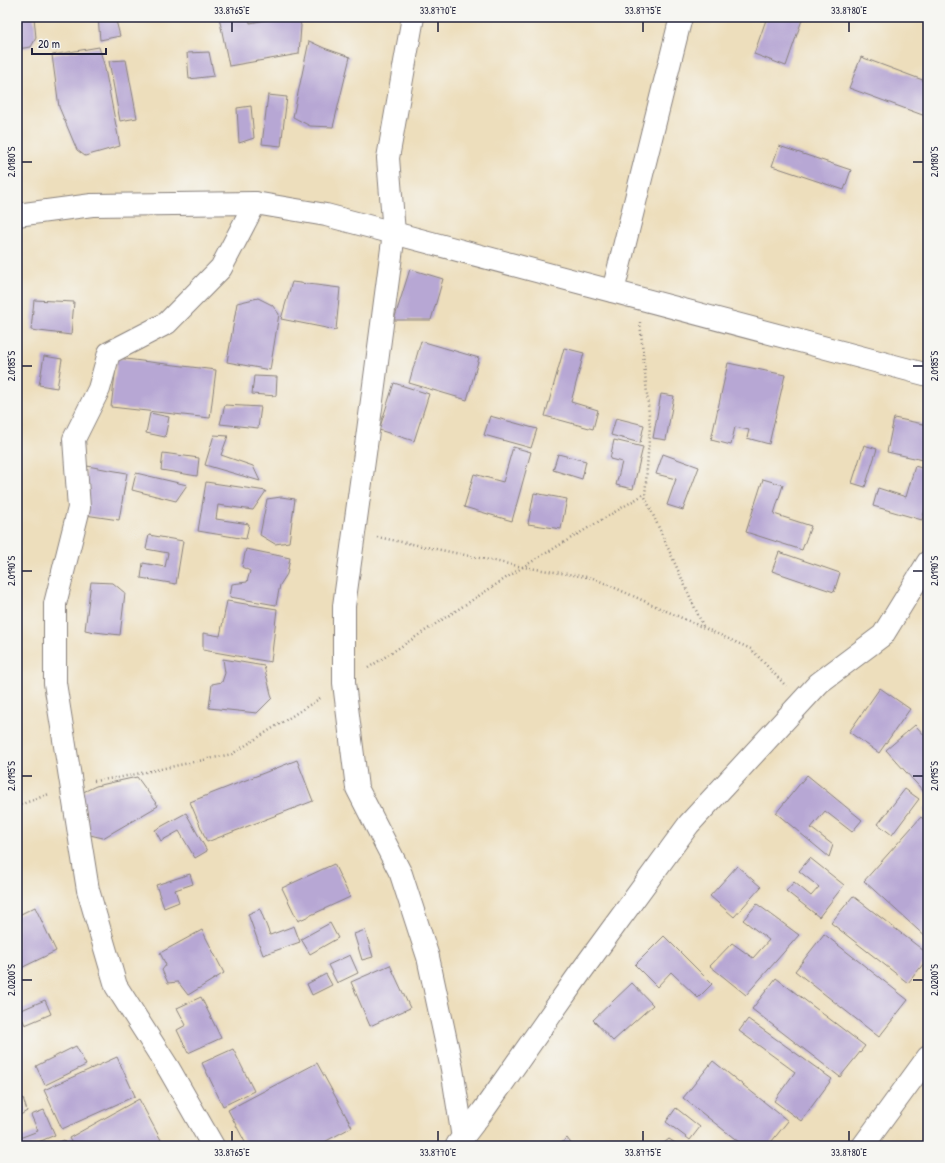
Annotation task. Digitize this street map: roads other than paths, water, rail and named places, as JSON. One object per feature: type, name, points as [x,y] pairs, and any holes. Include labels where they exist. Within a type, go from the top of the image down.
[{"type":"street","points":[[413,17],[388,158],[394,233],[344,606],[344,683],[357,788],[401,874],[428,958],[452,1069],[459,1142]]},
{"type":"street","points":[[613,291],[681,17]]},
{"type":"street","points":[[213,1146],[170,1069],[116,986],[88,890],[55,683],[55,604],[79,508],[74,439],[99,389],[108,353],[167,323],[220,268],[255,204]]},
{"type":"street","points":[[17,215],[92,205],[255,204],[326,215],[928,375]]},
{"type":"street","points":[[459,1142],[483,1111],[580,973],[689,824],[819,683],[883,635],[928,562]]},
{"type":"street","points":[[863,1146],[928,1057]]}]
